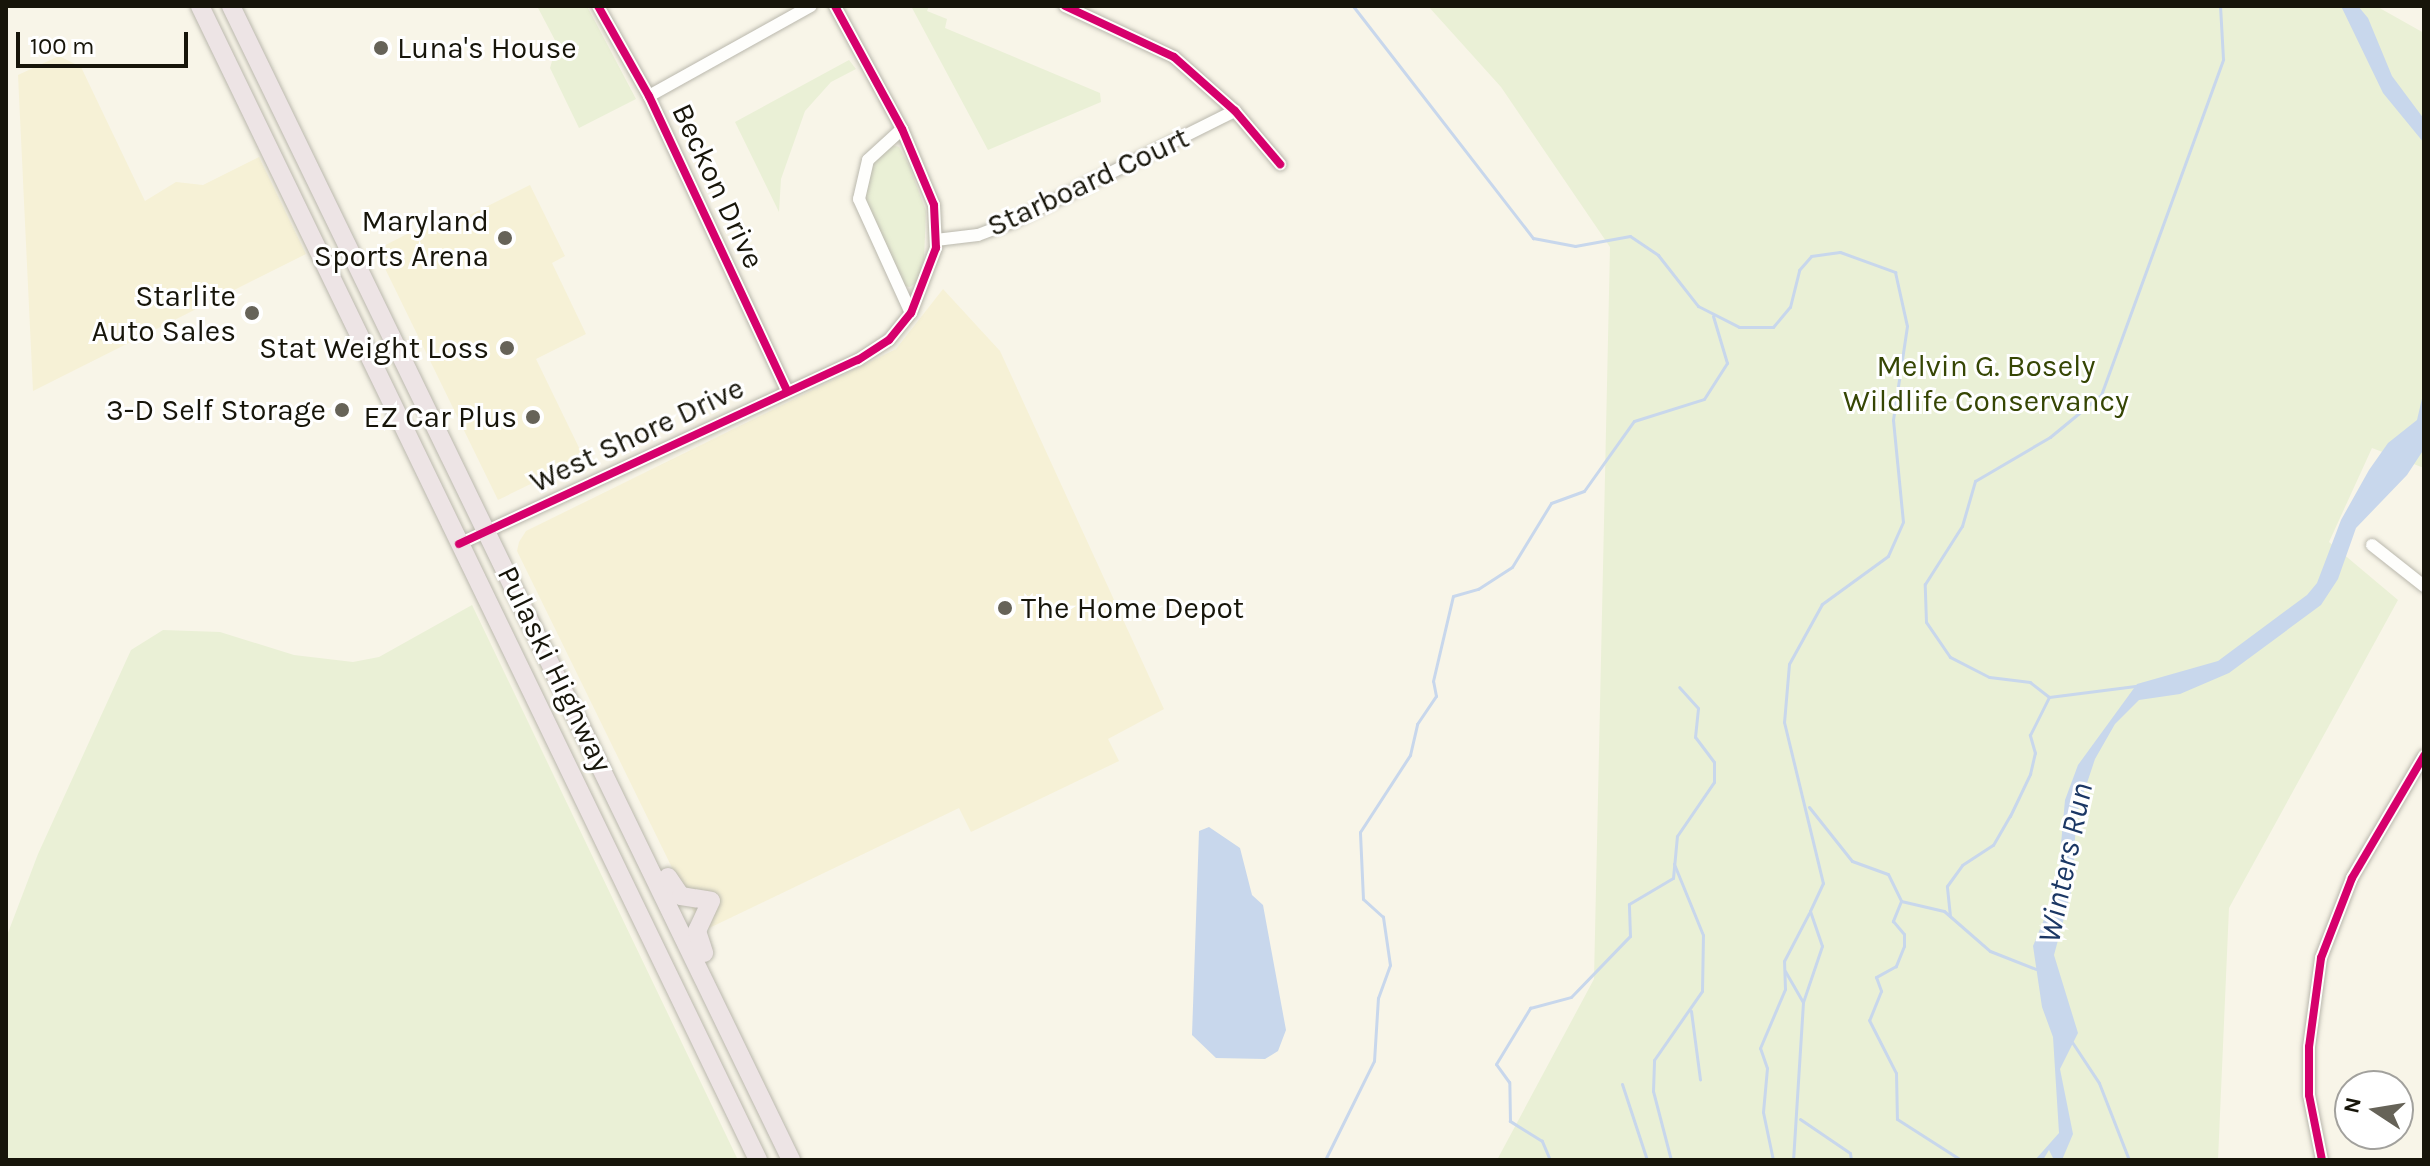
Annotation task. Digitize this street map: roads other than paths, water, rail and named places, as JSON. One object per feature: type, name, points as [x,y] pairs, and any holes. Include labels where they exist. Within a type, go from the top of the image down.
[{"type":"highway","name":"Pulaski Highway","points":[[200,6],[758,1160]]},
{"type":"highway","name":"Pulaski Highway","points":[[231,6],[743,1052],[791,1160]]},
{"type":"highway","points":[[632,824],[645,831],[674,889],[681,896],[711,901],[697,931],[699,941],[738,1023],[743,1052]]},
{"type":"street","name":"Beckon Drive","points":[[598,6],[649,96],[787,391]]},
{"type":"street","points":[[649,96],[811,6]]},
{"type":"street","name":"West Shore Drive","points":[[459,544],[878,347],[911,313],[931,270],[936,240],[930,190],[902,129],[835,6]]},
{"type":"street","points":[[1065,6],[1154,44],[1200,77],[1235,111],[1280,164]]},
{"type":"street","name":"Starboard Court","points":[[936,240],[978,235],[1014,221],[1235,111]]},
{"type":"street","points":[[902,129],[868,160],[859,199],[911,313]]},
{"type":"street","points":[[2372,545],[2424,586]]},
{"type":"street","points":[[2322,1160],[2309,1095],[2309,1047],[2321,958],[2352,878],[2424,756]]},
{"type":"water","points":[[2341,6],[2358,6],[2368,18],[2392,76],[2424,119],[2424,143],[2383,93]]},
{"type":"water","name":"Winters Run","points":[[2424,390],[2424,449],[2407,475],[2356,528],[2338,579],[2321,605],[2229,673],[2180,694],[2139,700],[2115,724],[2095,759],[2076,816],[2073,885],[2054,955],[2078,1033],[2060,1069],[2073,1134],[2062,1160],[2054,1160],[2049,1150],[2043,1160],[2035,1160],[2059,1133],[2053,1037],[2042,1007],[2033,946],[2057,888],[2065,800],[2078,765],[2137,684],[2218,661],[2307,595],[2317,583],[2341,520],[2369,470],[2388,443],[2417,420]]},
{"type":"water","points":[[1209,827],[1240,848],[1252,895],[1263,905],[1286,1030],[1278,1051],[1265,1059],[1216,1058],[1192,1035],[1199,831]]},
{"type":"waterway","points":[[1353,6],[1533,238],[1575,246],[1630,236],[1658,255],[1698,306],[1739,327],[1773,327],[1790,307],[1799,270],[1811,256],[1840,252],[1895,272],[1907,326],[1893,420],[1903,522],[1888,556],[1822,604],[1789,664],[1784,722],[1823,883],[1810,911],[1822,946],[1803,1002],[1793,1160]]},
{"type":"waterway","points":[[2049,697],[2030,682],[1989,677],[1950,657],[1926,622],[1925,584],[1962,526],[1975,481],[2050,437],[2101,395],[2223,59],[2220,6]]},
{"type":"waterway","points":[[1325,1160],[1374,1061],[1378,998],[1390,965],[1383,917],[1363,899],[1360,832],[1410,755],[1417,724],[1436,696],[1433,681],[1453,596],[1478,589],[1512,567],[1551,503],[1584,491],[1634,421],[1704,399],[1727,363],[1713,316]]},
{"type":"waterway","points":[[1950,916],[1947,886],[1962,865],[1993,845],[2010,816],[2030,774],[2035,753],[2030,735],[2049,697],[2135,686]]},
{"type":"waterway","points":[[1550,1160],[1542,1141],[1510,1121],[1509,1082],[1496,1064],[1530,1008],[1571,997],[1630,936],[1629,904],[1673,878],[1677,836],[1714,782],[1714,762],[1695,737],[1698,708],[1679,687]]},
{"type":"waterway","points":[[1809,807],[1852,861],[1888,874],[1901,901],[1944,911],[1990,951],[2036,969]]},
{"type":"waterway","points":[[1671,1160],[1653,1091],[1654,1060],[1702,991],[1703,935],[1674,864]]},
{"type":"waterway","points":[[1901,901],[1893,921],[1904,934],[1904,946],[1896,966],[1876,977],[1881,991],[1869,1020],[1896,1073],[1897,1119],[1961,1160]]},
{"type":"waterway","points":[[1773,1160],[1763,1112],[1767,1068],[1760,1048],[1785,989],[1784,961],[1809,913]]},
{"type":"waterway","points":[[1785,971],[1803,1002]]},
{"type":"waterway","points":[[1691,1011],[1700,1079]]},
{"type":"waterway","points":[[2072,1042],[2099,1083],[2129,1160]]},
{"type":"waterway","points":[[1622,1084],[1647,1160]]},
{"type":"waterway","points":[[1800,1119],[1850,1153],[1851,1160]]},
{"type":"place","name":"Luna's House","points":[[381,48]]},
{"type":"place","name":"Maryland Sports Arena","points":[[505,238]]},
{"type":"place","name":"Starlite Auto Sales","points":[[252,313]]},
{"type":"place","name":"Stat Weight Loss","points":[[507,348]]},
{"type":"place","name":"3-D Self Storage","points":[[342,410]]},
{"type":"place","name":"EZ Car Plus","points":[[533,417]]},
{"type":"place","name":"The Home Depot","points":[[1005,608]]},
{"type":"park label","name":"Melvin G. Bosely Wildlife Conservancy","points":[[1986,383]]}]
